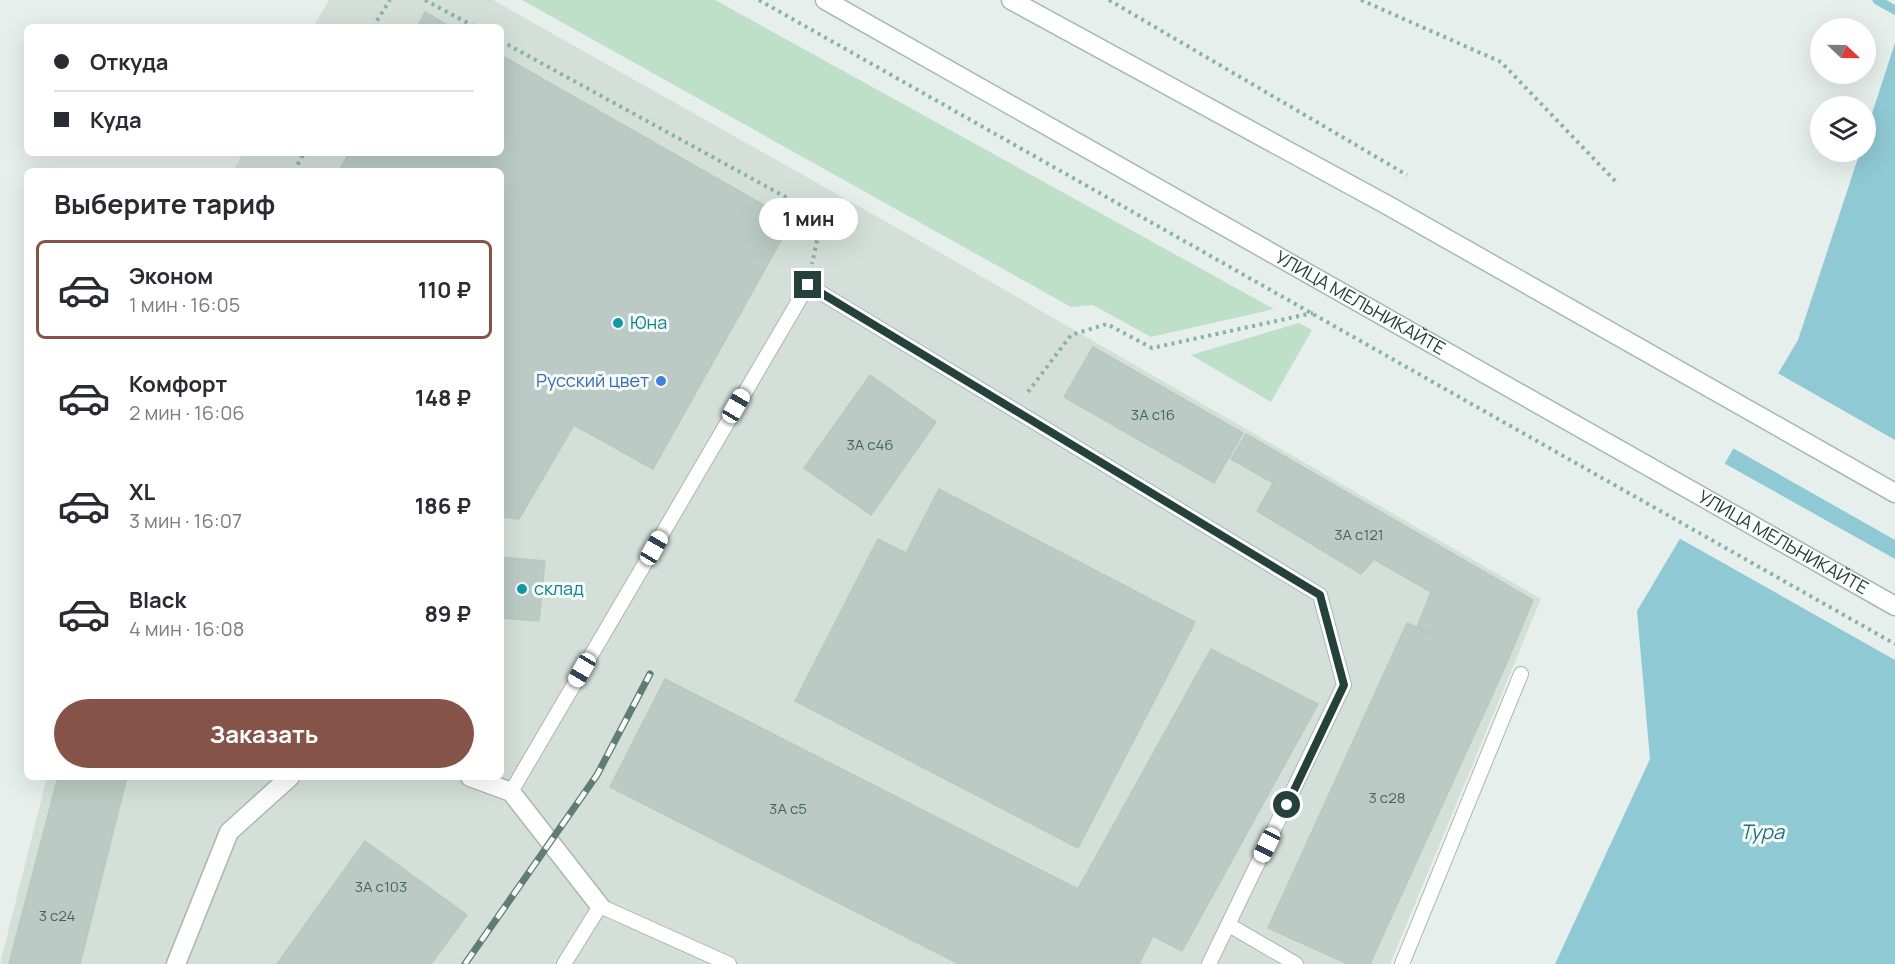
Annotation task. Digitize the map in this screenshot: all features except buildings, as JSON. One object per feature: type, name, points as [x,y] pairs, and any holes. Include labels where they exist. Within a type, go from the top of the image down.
[{"type":"main road","name":"УЛИЦА МЕЛЬНИКАЙТЕ","points":[[825,0],[1895,606]]},
{"type":"main road","points":[[1011,0],[1389,206],[1895,493]]},
{"type":"main road","points":[[176,964],[229,832],[287,780]]},
{"type":"main road","points":[[478,780],[512,792],[600,906]]},
{"type":"lane","points":[[512,792],[808,285],[1320,595],[1344,685],[1209,964]]},
{"type":"lane","points":[[1402,964],[1521,674]]},
{"type":"lane","points":[[564,964],[600,906],[729,964]]},
{"type":"lane","points":[[1228,925],[1296,964]]},
{"type":"path","points":[[375,24],[390,0]]},
{"type":"path","points":[[425,0],[469,24]]},
{"type":"path","points":[[759,0],[1895,644]]},
{"type":"path","points":[[1109,0],[1407,175]]},
{"type":"path","points":[[1361,0],[1501,62],[1618,184]]},
{"type":"path","points":[[504,43],[822,217],[808,285]]},
{"type":"path","points":[[1015,410],[1071,334],[1107,324],[1152,348],[1313,313]]},
{"type":"shaded area","points":[[329,0],[493,0],[906,233],[1541,599],[1390,964],[0,964],[46,780],[504,780],[504,168],[235,168],[241,156],[504,156],[504,24],[315,24]]},
{"type":"green space","points":[[522,0],[715,0],[1274,309],[1151,337],[1093,305],[1071,307]]},
{"type":"green space","points":[[1299,323],[1312,330],[1271,402],[1191,355]]},
{"type":"water","name":"Тура","points":[[1895,43],[1895,964],[1555,964],[1650,759],[1637,611],[1798,340],[1857,162],[1876,162],[1876,101]]},
{"type":"pier","points":[[1776,372],[1895,440],[1895,540],[1731,447]]},
{"type":"pier","points":[[1722,462],[1895,559],[1895,660],[1677,537]]},
{"type":"waterway","points":[[1877,0],[1895,10]]},
{"type":"railway","points":[[465,964],[597,775],[650,674]]},
{"type":"place","name":"Юна","points":[[618,323]]},
{"type":"place","name":"Русский цвет","points":[[661,381]]},
{"type":"place","name":"склад","points":[[522,589]]},
{"type":"route","points":[[808,285],[1320,595],[1344,685],[1287,805]]}]
